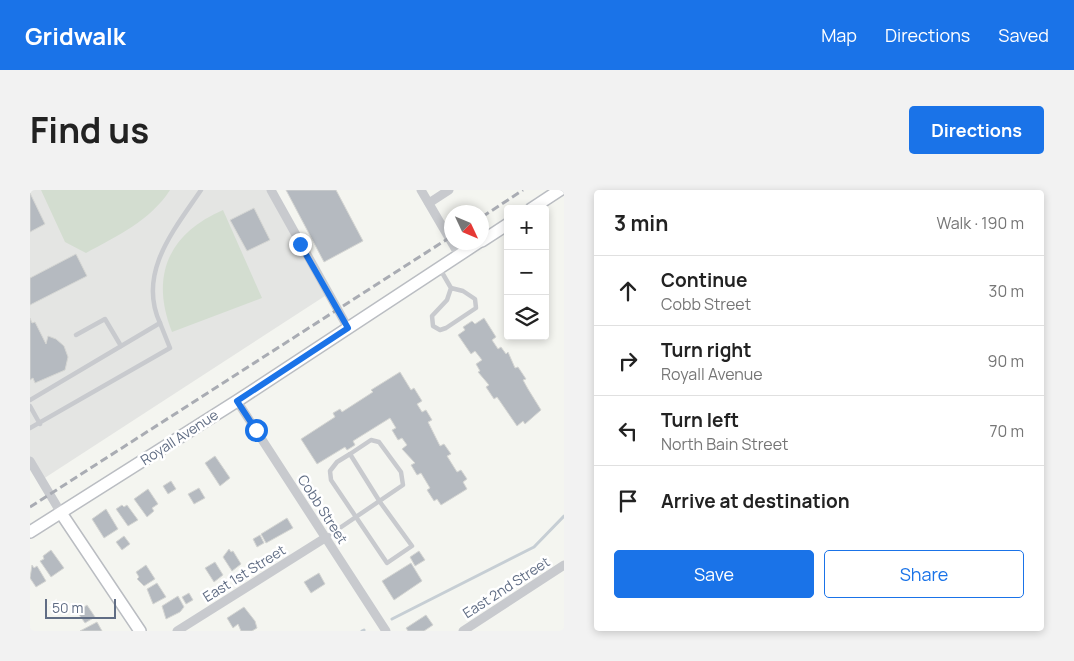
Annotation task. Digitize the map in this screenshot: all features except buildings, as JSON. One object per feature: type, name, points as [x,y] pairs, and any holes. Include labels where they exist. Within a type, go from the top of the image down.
[{"type":"street","points":[[271,190],[348,328]]},
{"type":"street","points":[[421,190],[460,255]]},
{"type":"street","points":[[429,203],[449,190]]},
{"type":"street","points":[[537,205],[560,190]]},
{"type":"street","name":"Royall Avenue","points":[[489,236],[504,227]]},
{"type":"street","name":"Royall Avenue","points":[[30,532],[237,401],[468,250]]},
{"type":"street","name":"Cobb Street","points":[[237,401],[386,631]]},
{"type":"street","points":[[30,460],[61,513],[140,631]]},
{"type":"street","name":"East 1st Street","points":[[177,631],[325,538]]},
{"type":"street","name":"East 2nd Street","points":[[463,631],[564,565]]},
{"type":"lane","points":[[30,428],[170,348],[154,310],[151,294],[154,272],[179,220],[201,190]]},
{"type":"lane","points":[[439,268],[451,288],[463,291],[475,299],[476,308],[453,324],[440,330],[433,326],[432,316],[447,300],[451,288]]},
{"type":"lane","points":[[76,335],[105,319],[121,346]]},
{"type":"lane","points":[[30,400],[160,323]]},
{"type":"lane","points":[[30,406],[40,424]]},
{"type":"lane","points":[[325,538],[356,519],[380,502],[403,485],[401,472],[379,442],[371,440],[337,462],[330,471],[331,480],[356,519],[387,563],[412,546],[380,502],[350,454]]},
{"type":"shaded area","points":[[30,190],[272,190],[328,294],[40,481],[30,461]]},
{"type":"shaded area","points":[[41,190],[170,190],[153,211],[143,219],[121,234],[86,253],[65,242]]},
{"type":"shaded area","points":[[223,210],[262,298],[172,332],[163,293],[164,275],[169,259],[177,244],[189,231]]},
{"type":"waterway","points":[[392,619],[534,547],[564,516]]},
{"type":"railway","points":[[489,212],[523,190]]},
{"type":"railway","points":[[30,507],[444,241]]},
{"type":"route","points":[[256,430],[237,401],[348,328],[300,244]]}]
